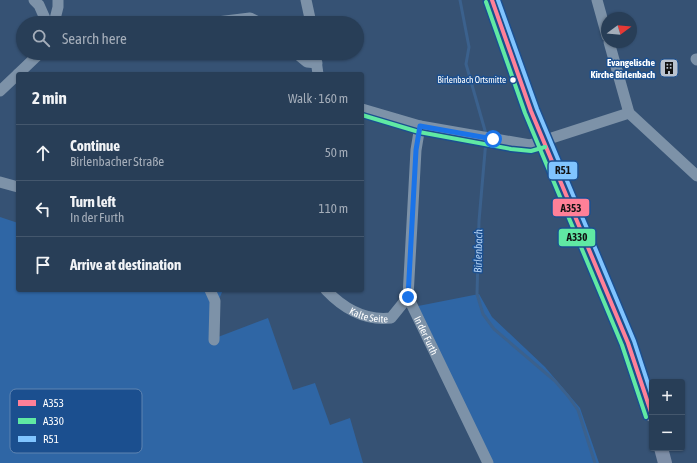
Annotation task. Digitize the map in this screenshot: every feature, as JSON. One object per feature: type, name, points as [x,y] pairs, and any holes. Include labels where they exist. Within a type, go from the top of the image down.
[{"type":"main road","points":[[492,0],[543,141],[626,337],[649,406]]},
{"type":"main road","points":[[662,451],[665,463]]},
{"type":"street","points":[[34,0],[45,16]]},
{"type":"street","points":[[56,16],[58,0]]},
{"type":"street","points":[[306,0],[309,16]]},
{"type":"street","points":[[597,0],[601,14]]},
{"type":"street","points":[[611,48],[629,113],[697,176]]},
{"type":"street","points":[[20,72],[33,60]]},
{"type":"street","points":[[305,60],[307,62],[317,63]]},
{"type":"street","points":[[0,90],[16,76]]},
{"type":"street","points":[[364,110],[420,126],[530,145],[629,113]]},
{"type":"street","name":"In der Furth","points":[[420,126],[416,150],[408,297],[488,463]]},
{"type":"street","points":[[0,182],[16,186]]},
{"type":"street","points":[[211,292],[215,300],[216,324],[214,340]]},
{"type":"street","name":"Kalte Seite","points":[[328,292],[350,310],[367,317],[379,319],[392,318],[408,297]]},
{"type":"shaded area","points":[[0,217],[16,222],[16,292],[222,292],[219,299],[218,337],[268,318],[293,390],[315,383],[330,425],[350,418],[363,463],[0,463]]},
{"type":"shaded area","points":[[479,294],[492,317],[545,367],[580,408],[599,463],[492,463],[413,307]]},
{"type":"waterway","name":"Birlenbach","points":[[460,0],[469,47],[466,64],[486,134]]},
{"type":"waterway","name":"Birlenbach","points":[[486,140],[479,221],[477,294],[483,314],[494,329],[555,381],[568,396],[578,410],[595,463]]},
{"type":"transit line","name":"A353","points":[[492,0],[531,111],[628,343],[649,406]]},
{"type":"transit line","name":"R51","points":[[498,0],[537,109],[634,341],[649,387]]},
{"type":"transit line","name":"A330","points":[[486,2],[525,113],[622,345],[646,417]]},
{"type":"transit line","name":"A330","points":[[364,116],[419,132],[511,149],[531,151],[545,147]]},
{"type":"place","name":"Evangelische Kirche Birlenbach","points":[[669,68]]},
{"type":"place","name":"Birlenbach Ortsmitte","points":[[513,80]]},
{"type":"route","points":[[408,297],[416,150],[420,126],[493,139]]}]
